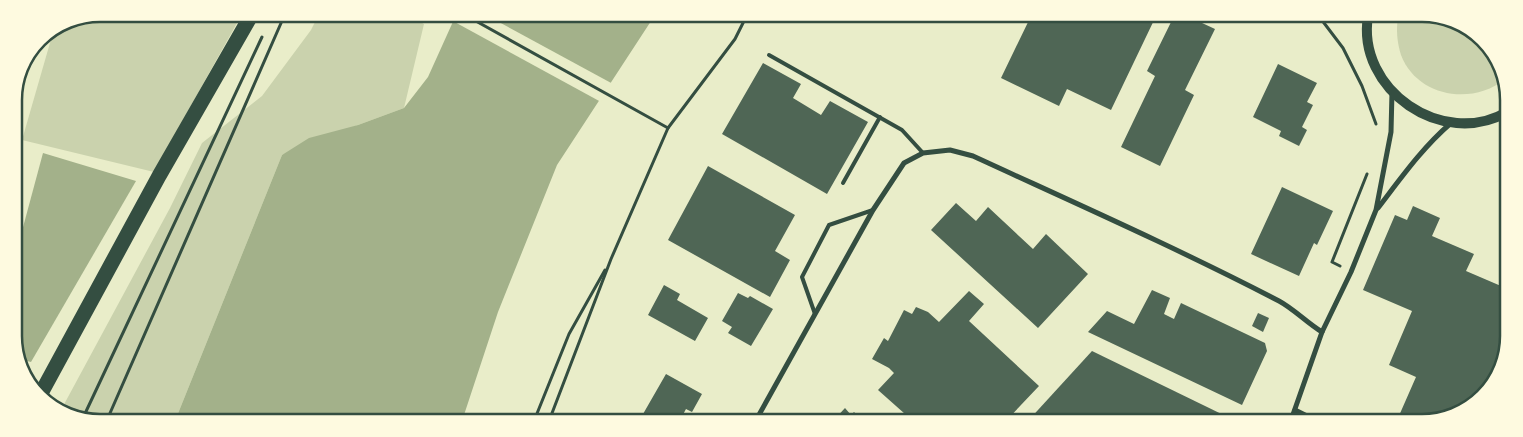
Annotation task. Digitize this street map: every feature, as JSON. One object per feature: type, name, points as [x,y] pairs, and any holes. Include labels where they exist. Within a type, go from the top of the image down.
[{"type":"highway","points":[[43,389],[159,176],[247,22]]},
{"type":"main road","points":[[1366,22],[1372,60],[1381,77],[1404,104],[1419,113],[1451,123],[1469,124],[1487,121],[1500,115]]},
{"type":"street","points":[[1293,414],[1322,332],[1351,272],[1376,210],[1391,132],[1392,92]]},
{"type":"street","points":[[1376,210],[1413,162],[1435,137],[1451,123]]},
{"type":"street","points":[[759,414],[873,210],[904,163],[923,153],[950,150],[973,156],[1282,302],[1308,324],[1322,332]]},
{"type":"street","points":[[1294,410],[1302,414]]},
{"type":"lane","points":[[769,55],[902,130],[923,153]]},
{"type":"lane","points":[[843,183],[880,117]]},
{"type":"lane","points":[[815,315],[802,277],[829,225],[873,210]]},
{"type":"path","points":[[110,414],[281,22]]},
{"type":"path","points":[[478,22],[668,128]]},
{"type":"path","points":[[552,414],[611,259],[668,128],[735,39],[744,22]]},
{"type":"path","points":[[1323,22],[1343,48],[1362,86],[1377,125]]},
{"type":"path","points":[[85,413],[265,32]]},
{"type":"path","points":[[1332,262],[1368,170]]},
{"type":"path","points":[[537,414],[569,334],[611,259]]},
{"type":"shaded area","points":[[101,22],[238,22],[154,172],[23,140],[51,41],[62,33],[86,24]]},
{"type":"shaded area","points":[[315,22],[420,22],[424,24],[404,108],[282,155],[178,414],[91,414],[71,409],[64,405],[170,208],[202,143],[262,96]]},
{"type":"shaded area","points":[[453,22],[650,22],[557,165],[498,312],[464,414],[178,414],[282,155],[309,138],[358,125],[404,108],[428,77]]},
{"type":"shaded area","points":[[1398,22],[1422,22],[1442,25],[1461,33],[1478,45],[1487,57],[1498,83],[1477,93],[1447,93],[1432,88],[1419,80],[1409,69],[1401,55]]},
{"type":"shaded area","points":[[43,153],[136,181],[31,362],[27,361],[22,336],[22,229]]},
{"type":"pier","points":[[455,22],[499,22],[613,84],[601,102]]},
{"type":"building","points":[[1028,22],[1153,22],[1111,110],[1067,89],[1059,106],[1001,78]]},
{"type":"building","points":[[1171,22],[1200,22],[1215,29],[1185,90],[1194,95],[1160,166],[1121,147],[1155,76],[1147,71]]},
{"type":"building","points":[[763,63],[801,84],[793,98],[821,115],[830,101],[868,122],[827,194],[722,134]]},
{"type":"building","points":[[1278,64],[1317,83],[1307,102],[1313,105],[1302,127],[1307,130],[1299,146],[1279,136],[1281,131],[1253,117]]},
{"type":"building","points":[[708,166],[795,215],[775,251],[790,260],[770,297],[668,240]]},
{"type":"building","points":[[1282,187],[1333,211],[1317,245],[1314,243],[1299,276],[1251,254]]},
{"type":"building","points":[[956,203],[976,221],[988,207],[1033,249],[1046,234],[1088,274],[1038,328],[931,230]]},
{"type":"building","points":[[1413,206],[1440,218],[1432,236],[1474,254],[1466,271],[1500,286],[1500,346],[1495,366],[1478,392],[1452,409],[1437,413],[1400,414],[1416,377],[1389,365],[1412,311],[1363,290],[1395,215],[1407,220]]},
{"type":"building","points":[[664,285],[680,294],[677,300],[708,318],[695,341],[648,315]]},
{"type":"building","points":[[1152,290],[1170,298],[1164,314],[1174,319],[1181,303],[1265,343],[1267,351],[1242,405],[1088,332],[1107,311],[1134,324]]},
{"type":"building","points":[[969,291],[984,304],[969,321],[1039,386],[1013,414],[905,414],[878,390],[894,373],[889,368],[872,359],[884,338],[888,341],[904,310],[912,314],[916,307],[928,312],[939,322]]},
{"type":"building","points":[[738,293],[748,298],[750,296],[773,309],[751,346],[728,333],[732,327],[722,321]]},
{"type":"building","points":[[1258,313],[1269,318],[1263,332],[1252,326]]},
{"type":"building","points":[[1092,351],[1222,414],[1034,414]]},
{"type":"building","points":[[666,374],[702,394],[692,412],[686,409],[683,414],[643,414]]},
{"type":"building","points":[[845,408],[850,414],[839,414]]}]
